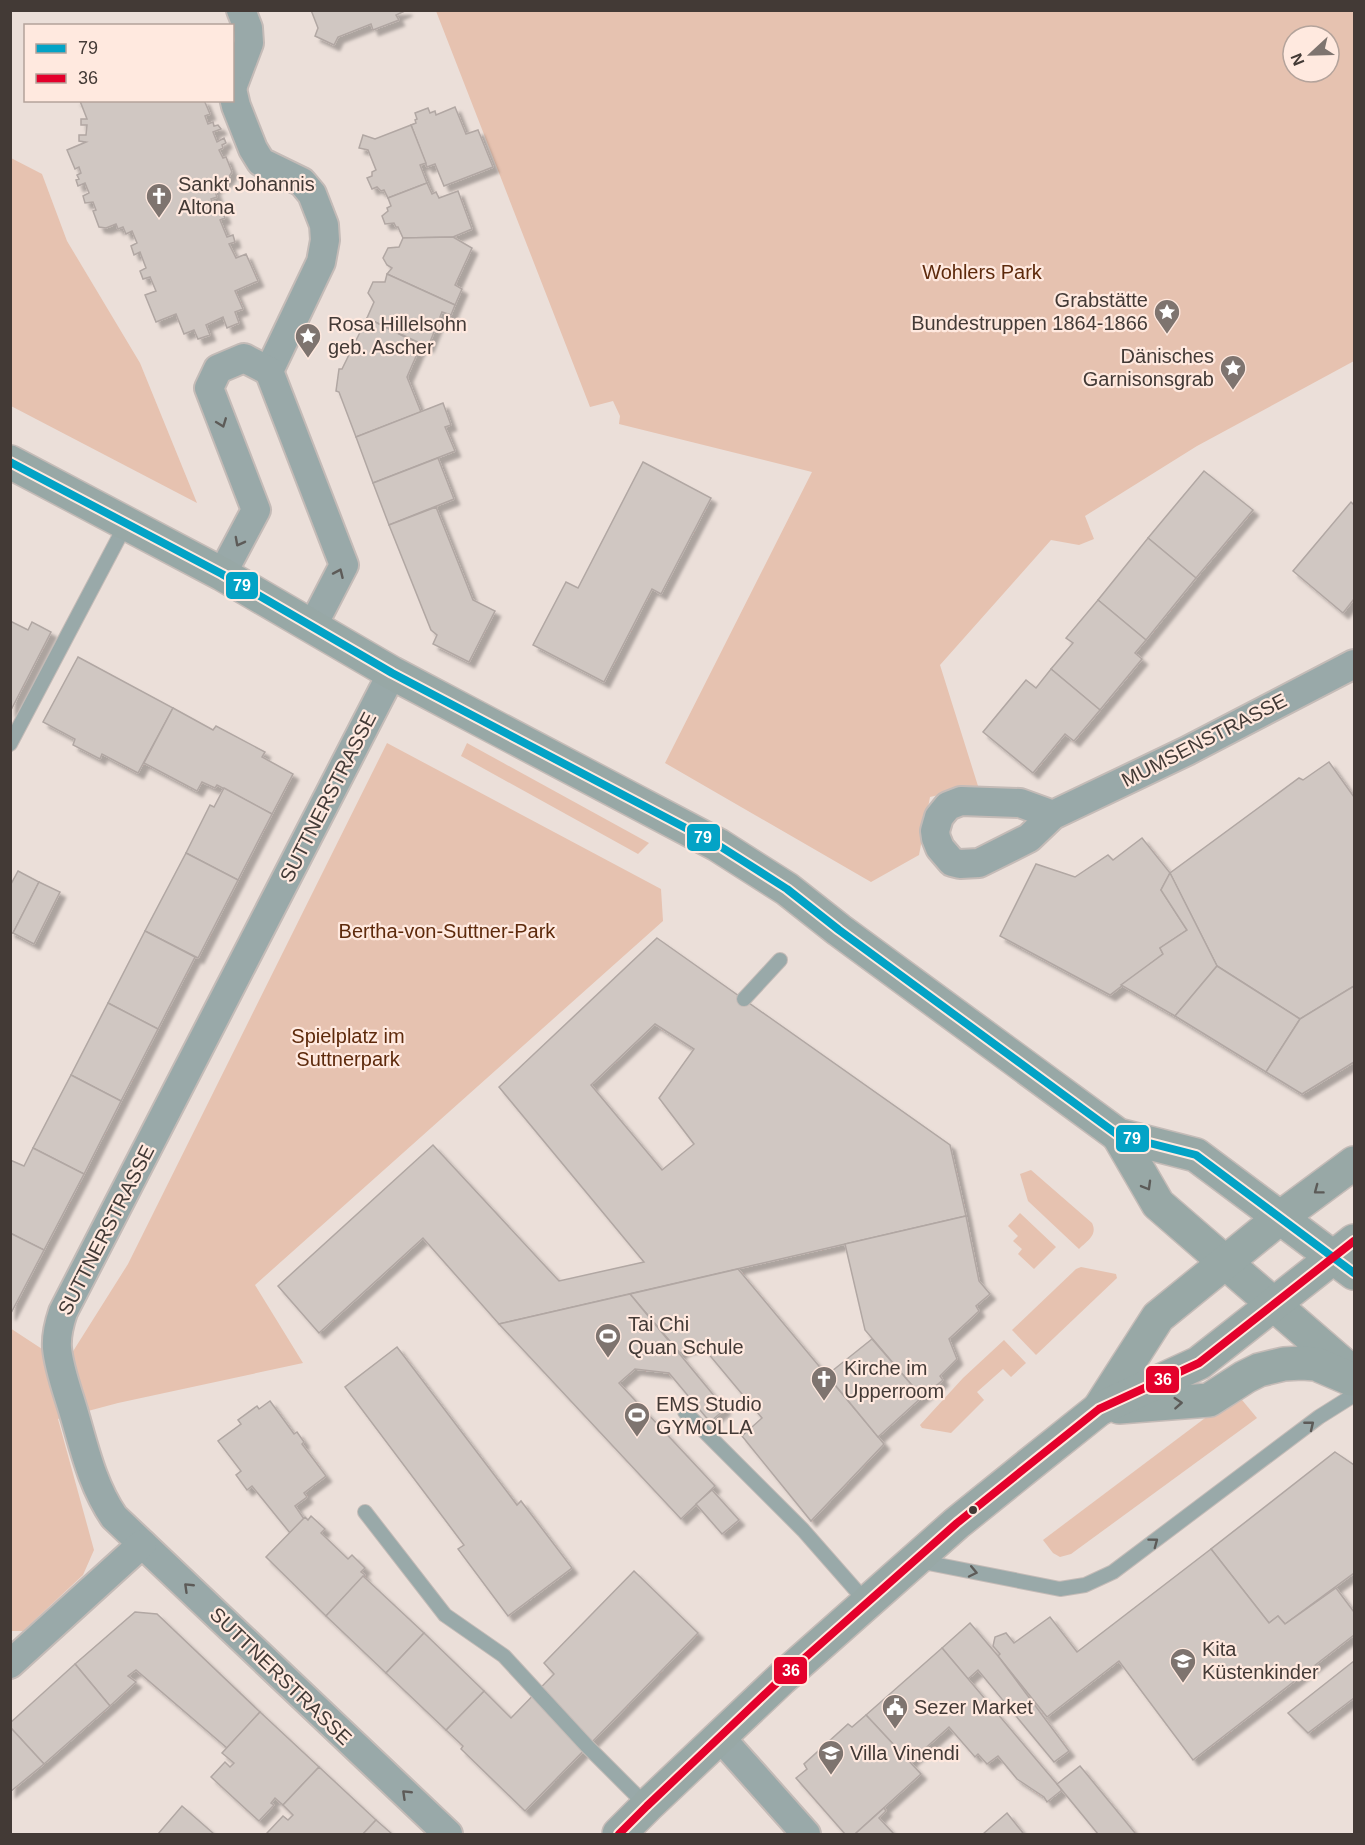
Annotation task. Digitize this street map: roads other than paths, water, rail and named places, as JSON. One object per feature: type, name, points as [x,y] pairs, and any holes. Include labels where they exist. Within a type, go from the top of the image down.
[{"type":"main road","points":[[10,462],[222,574],[392,673],[718,845],[787,889],[848,937],[1118,1135],[1196,1155],[1281,1217],[1348,1257],[1274,1304],[1199,1363],[1099,1408],[957,1523],[719,1736],[619,1834]]},
{"type":"main road","points":[[1118,1135],[1158,1204],[1354,1374]]},
{"type":"main road","points":[[1099,1408],[1158,1317],[1281,1217],[1354,1163]]},
{"type":"main road","points":[[1099,1408],[1209,1400],[1259,1370],[1284,1364],[1316,1364],[1354,1380]]},
{"type":"street","points":[[234,83],[249,43],[248,28],[241,10]]},
{"type":"street","points":[[234,97],[253,149],[261,162],[302,182],[312,194],[324,225],[325,240],[321,262],[268,371]]},
{"type":"street","points":[[222,574],[256,510],[208,388],[218,369],[244,358],[268,371],[344,565],[313,625]]},
{"type":"street","name":"MUMSENSTRASSE","points":[[1053,815],[1187,751],[1354,664]]},
{"type":"street","name":"SUTTNERSTRASSE","points":[[392,673],[63,1312],[57,1329],[56,1347],[60,1368],[94,1481],[114,1516],[448,1834]]},
{"type":"street","points":[[10,1664],[142,1544]]},
{"type":"street","points":[[719,1736],[806,1834]]},
{"type":"lane","points":[[10,744],[126,524]]},
{"type":"lane","points":[[744,999],[780,960]]},
{"type":"lane","points":[[916,1561],[1059,1589],[1085,1585],[1113,1572],[1319,1418],[1354,1395]]},
{"type":"lane","points":[[685,1412],[803,1530],[868,1604]]},
{"type":"lane","points":[[365,1512],[445,1615],[504,1656],[647,1806]]},
{"type":"place","name":"Sankt Johannis Altona","points":[[159,219]]},
{"type":"place","name":"Grabstätte Bundestruppen 1864-1866","points":[[1167,335]]},
{"type":"place","name":"Rosa Hillelsohn geb. Ascher","points":[[308,359]]},
{"type":"place","name":"Dänisches Garnisonsgrab","points":[[1233,391]]},
{"type":"place","name":"Tai Chi Quan Schule","points":[[608,1359]]},
{"type":"place","name":"Kirche im Upperroom","points":[[824,1402]]},
{"type":"place","name":"EMS Studio GYMOLLA","points":[[637,1438]]},
{"type":"place","name":"Kita Küstenkinder","points":[[1183,1684]]},
{"type":"place","name":"Sezer Market","points":[[895,1730]]},
{"type":"place","name":"Villa Vinendi","points":[[831,1776]]},
{"type":"park label","name":"Wohlers Park","points":[[982,272]]},
{"type":"park label","name":"Bertha-von-Suttner-Park","points":[[447,931]]},
{"type":"park label","name":"Spielplatz im Suttnerpark","points":[[348,1048]]}]
